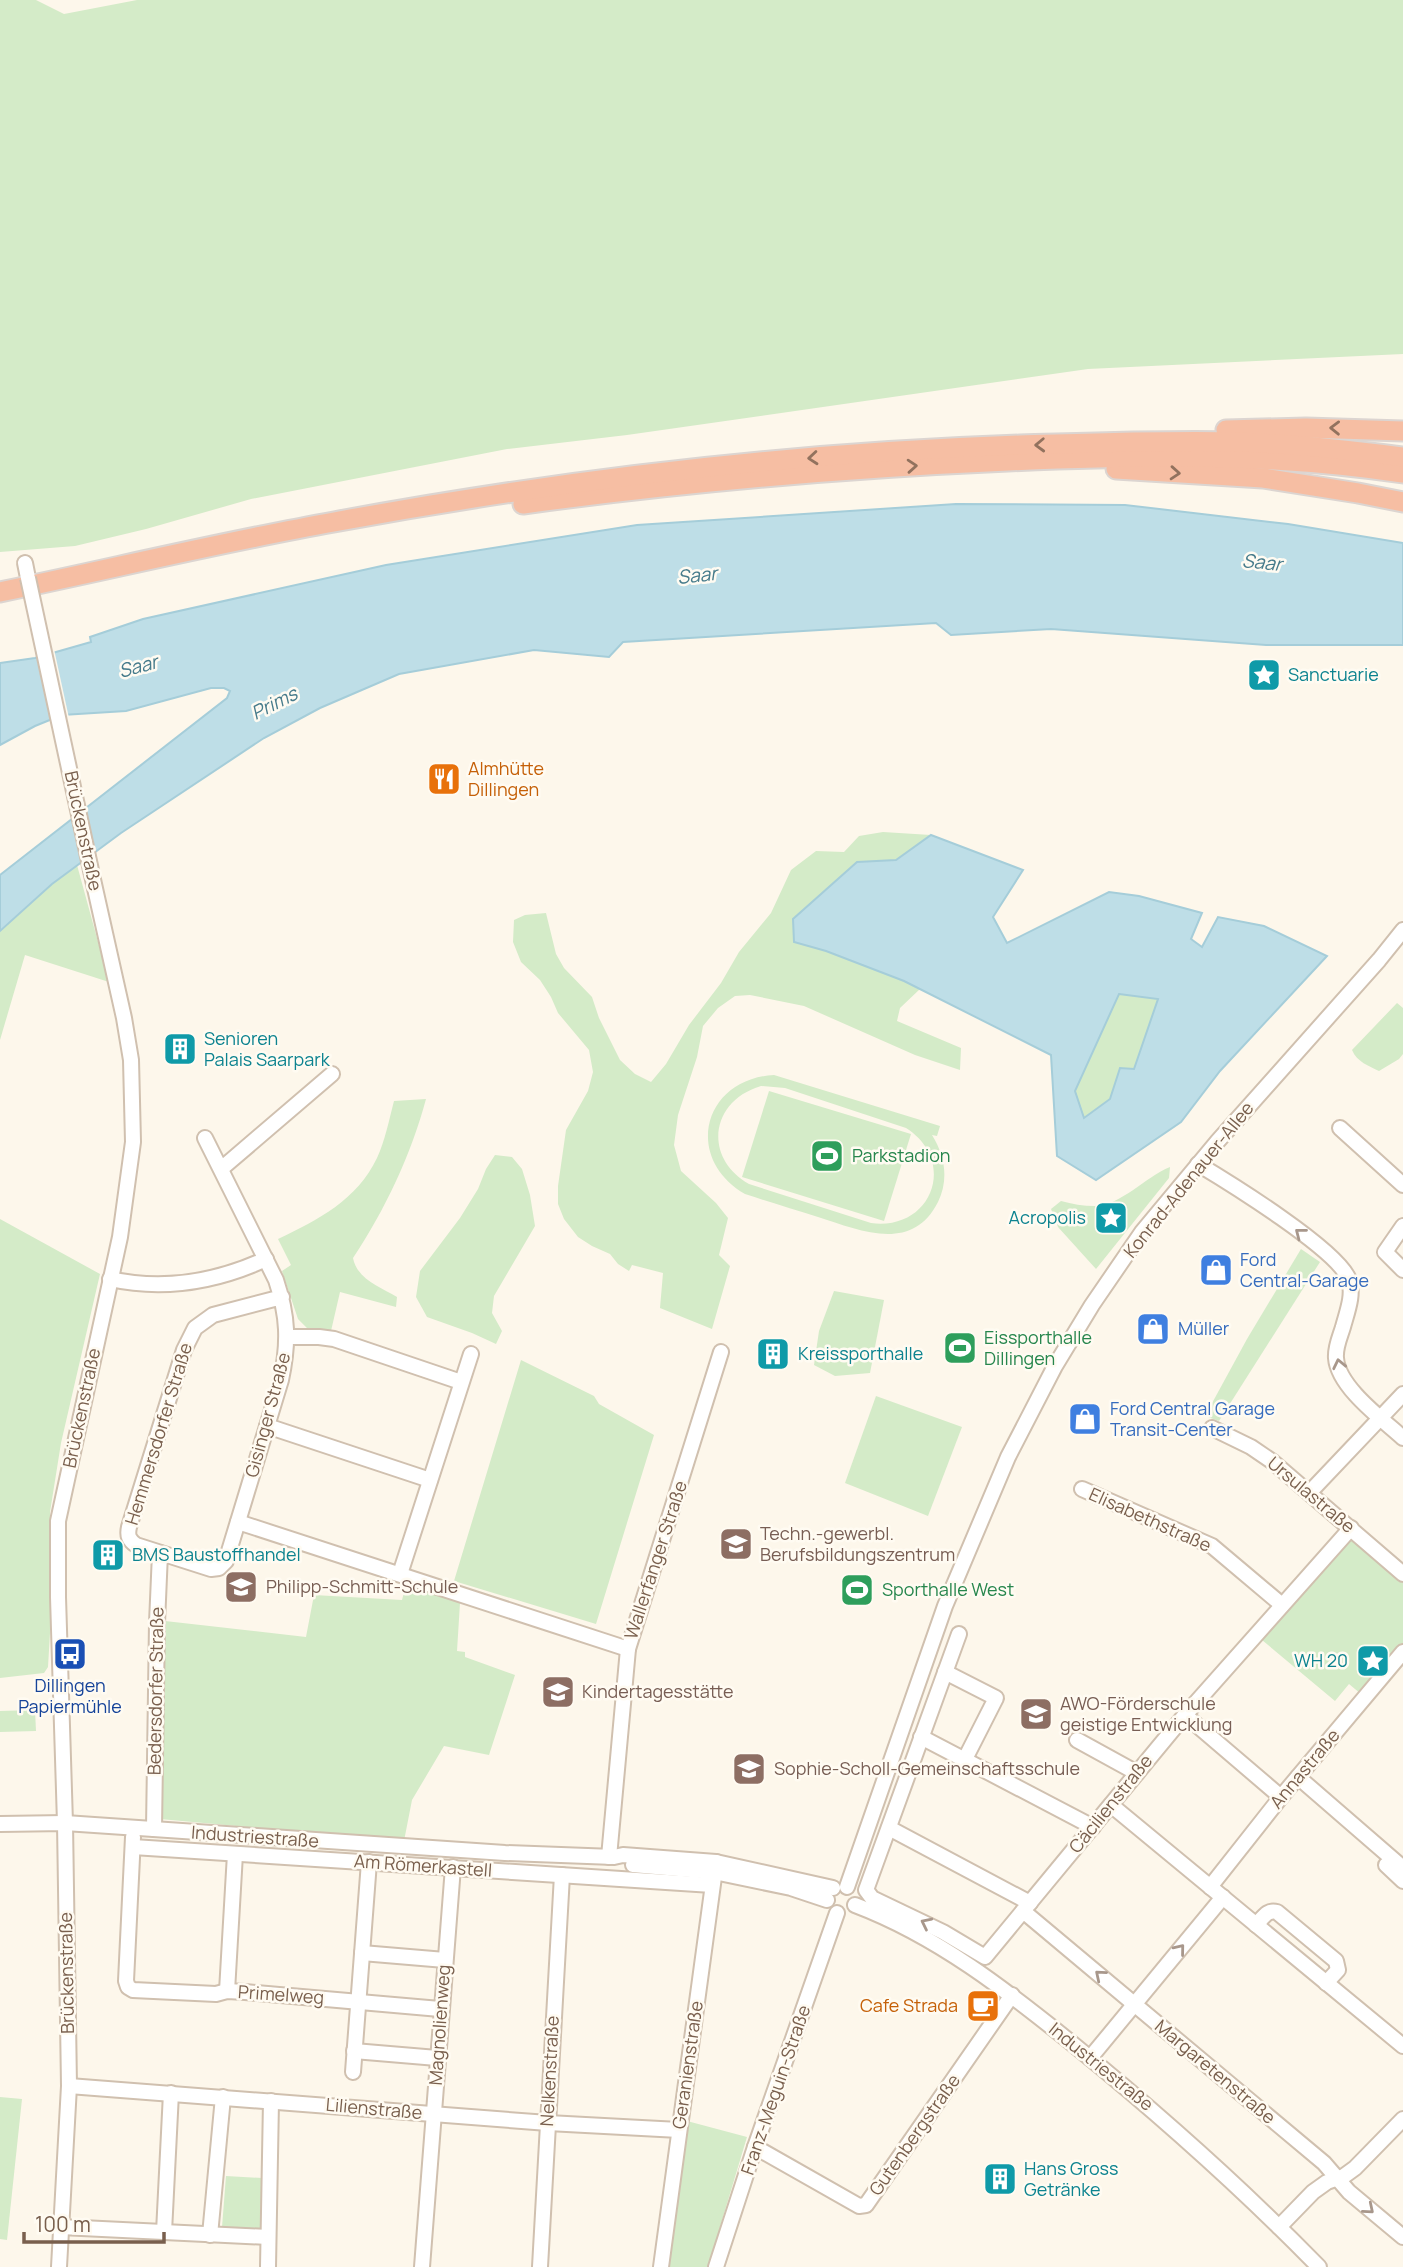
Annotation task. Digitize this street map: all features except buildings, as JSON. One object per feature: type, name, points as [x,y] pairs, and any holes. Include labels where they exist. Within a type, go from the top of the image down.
[{"type":"highway","points":[[1108,442],[1221,430],[1307,428],[1403,431]]},
{"type":"highway","points":[[0,592],[334,522],[571,484],[702,468],[854,454],[1108,442],[1253,443],[1403,457]]},
{"type":"highway","points":[[0,604],[323,537],[454,514],[702,482],[831,471],[1043,459],[1240,457],[1403,473]]},
{"type":"highway","points":[[1043,459],[1107,468],[1263,478],[1403,502]]},
{"type":"street","name":"Brückenstraße","points":[[26,570],[124,1018],[133,1086],[133,1142],[122,1227],[58,1521],[69,2087],[59,2267]]},
{"type":"street","name":"Konrad-Adenauer-Allee","points":[[836,1892],[945,1606],[1012,1449],[1055,1366],[1092,1305],[1142,1232],[1403,930]]},
{"type":"street","points":[[221,1169],[332,1074]]},
{"type":"street","points":[[1340,1128],[1403,1185]]},
{"type":"street","name":"Gisinger Straße","points":[[205,1138],[266,1259],[282,1297],[288,1337],[281,1380],[226,1561],[219,1568]]},
{"type":"street","points":[[1198,1164],[1250,1197],[1334,1259],[1346,1273],[1351,1293],[1337,1346],[1337,1365],[1345,1382],[1403,1438]]},
{"type":"street","points":[[1403,1226],[1385,1252],[1403,1270]]},
{"type":"street","points":[[110,1279],[141,1285],[179,1285],[226,1275],[266,1259]]},
{"type":"street","name":"Hemmersdorfer Straße","points":[[219,1568],[211,1569],[136,1545],[127,1535],[180,1362],[195,1328],[213,1315],[282,1297]]},
{"type":"street","points":[[288,1337],[334,1339],[461,1382]]},
{"type":"street","name":"Wallerfanger Straße","points":[[611,1857],[628,1649],[721,1352]]},
{"type":"street","points":[[400,1574],[471,1354]]},
{"type":"street","points":[[1310,1492],[1403,1394]]},
{"type":"street","points":[[267,1426],[430,1480]]},
{"type":"street","name":"Ursulastraße","points":[[1212,1428],[1262,1454],[1310,1492],[1403,1574]]},
{"type":"street","name":"Elisabethstraße","points":[[1082,1489],[1212,1546],[1282,1605]]},
{"type":"street","points":[[238,1522],[628,1649]]},
{"type":"street","name":"Cäcilienstraße","points":[[889,1828],[866,1887],[867,1893],[985,1957],[1185,1716],[1351,1528]]},
{"type":"street","name":"Bedersdorfer Straße","points":[[154,1829],[160,1553]]},
{"type":"street","points":[[889,1828],[959,1634]]},
{"type":"street","name":"Annastraße","points":[[1210,1887],[1281,1797],[1401,1659]]},
{"type":"street","points":[[945,1672],[996,1698],[965,1759]]},
{"type":"street","points":[[1185,1716],[1281,1797]]},
{"type":"street","points":[[921,1737],[1093,1827]]},
{"type":"street","points":[[1077,1740],[1137,1773]]},
{"type":"street","points":[[1298,1777],[1403,1868]]},
{"type":"street","points":[[1111,1805],[1403,2046]]},
{"type":"street","name":"Industriestraße","points":[[0,1824],[134,1827],[492,1853],[611,1857],[636,1865],[714,1873],[790,1888],[836,1892]]},
{"type":"street","points":[[133,1847],[134,1827]]},
{"type":"street","name":"Margaretenstraße","points":[[889,1828],[1027,1907],[1135,2005],[1324,2163],[1349,2192],[1403,2237]]},
{"type":"street","name":"Am Römerkastell","points":[[133,1847],[562,1875],[714,1873]]},
{"type":"street","name":"Primelweg","points":[[133,1847],[126,1982],[133,1990],[216,1994],[227,1991],[440,2009]]},
{"type":"street","points":[[1382,1850],[1386,1865],[1403,1881]]},
{"type":"street","points":[[227,1991],[235,1854]]},
{"type":"street","points":[[353,2072],[369,1862]]},
{"type":"street","name":"Magnolienweg","points":[[422,2267],[453,1867]]},
{"type":"street","name":"Geranienstraße","points":[[661,2267],[714,1873]]},
{"type":"street","name":"Nelkenstraße","points":[[540,2267],[562,1875]]},
{"type":"street","points":[[836,1892],[855,1895],[855,1905],[846,1913],[837,1913],[830,1908],[836,1892]]},
{"type":"street","points":[[1090,2058],[1223,1897]]},
{"type":"street","name":"Industriestraße","points":[[855,1905],[895,1923],[955,1956],[1012,1995],[1153,2110],[1222,2172],[1319,2267]]},
{"type":"street","points":[[1256,1925],[1268,1912],[1277,1912],[1336,1961],[1338,1970],[1326,1983]]},
{"type":"street","name":"Franz-Meguin-Straße","points":[[716,2267],[837,1913]]},
{"type":"street","points":[[362,1953],[444,1960]]},
{"type":"street","name":"Gutenbergstraße","points":[[755,2147],[859,2206],[866,2205],[1012,1995]]},
{"type":"street","points":[[354,2051],[437,2058]]},
{"type":"street","name":"Lilienstraße","points":[[69,2087],[548,2123],[679,2130]]},
{"type":"street","points":[[164,2232],[171,2093]]},
{"type":"street","points":[[210,2235],[223,2097]]},
{"type":"street","points":[[268,2267],[271,2101]]},
{"type":"street","points":[[1279,2227],[1313,2192],[1327,2182],[1349,2173],[1362,2162],[1403,2119]]},
{"type":"street","points":[[61,2227],[268,2237]]},
{"type":"green space","points":[[0,0],[36,0],[64,14],[137,0],[1403,0],[1403,354],[1088,369],[627,435],[507,449],[251,499],[75,546],[0,552]]},
{"type":"green space","points":[[883,832],[931,835],[896,860],[857,862],[794,942],[859,962],[920,989],[900,1008],[897,1021],[961,1048],[960,1070],[915,1055],[804,1006],[750,995],[735,996],[718,1008],[703,1026],[697,1057],[678,1115],[674,1145],[681,1171],[716,1203],[728,1218],[719,1255],[730,1266],[712,1329],[660,1308],[663,1273],[632,1265],[629,1271],[618,1264],[610,1254],[578,1237],[564,1219],[558,1204],[566,1130],[588,1091],[593,1072],[589,1050],[558,1013],[540,980],[521,962],[513,942],[514,920],[525,915],[546,913],[556,954],[564,968],[592,997],[599,1018],[620,1060],[635,1074],[651,1082],[721,983],[739,952],[771,913],[791,870],[816,851],[844,852],[859,836]]},
{"type":"green space","points":[[77,865],[109,982],[25,955],[0,1040],[0,931]]},
{"type":"green space","points":[[1119,993],[1158,999],[1134,1069],[1120,1068],[1110,1100],[1084,1118],[1074,1091]]},
{"type":"green space","points":[[1397,1003],[1403,1008],[1403,1054],[1379,1071],[1360,1061],[1352,1050]]},
{"type":"green space","points":[[774,1075],[940,1126],[937,1136],[932,1135],[943,1159],[944,1185],[938,1202],[927,1218],[914,1228],[899,1233],[867,1232],[745,1194],[726,1179],[713,1161],[708,1142],[710,1122],[717,1105],[731,1090],[750,1080]],"holes":[[[761,1086],[785,1088],[906,1128],[922,1142],[931,1158],[934,1175],[931,1191],[923,1205],[910,1216],[892,1223],[871,1223],[749,1184],[734,1173],[724,1160],[719,1146],[723,1117],[731,1104],[744,1093]]]},
{"type":"green space","name":"Parkstadion","points":[[769,1091],[911,1134],[884,1221],[742,1177]]},
{"type":"green space","points":[[426,1099],[396,1182],[353,1258],[364,1277],[397,1297],[396,1307],[340,1292],[331,1331],[307,1328],[298,1319],[282,1271],[291,1265],[278,1239],[322,1216],[359,1186],[380,1151],[394,1101]]},
{"type":"green space","points":[[495,1155],[512,1157],[522,1169],[535,1226],[494,1296],[492,1313],[502,1331],[496,1344],[427,1317],[416,1297],[420,1271],[460,1218]]},
{"type":"green space","points":[[1170,1167],[1169,1178],[1096,1269],[1058,1227],[1051,1209],[1061,1201],[1095,1206],[1115,1201]]},
{"type":"green space","points":[[0,1219],[100,1274],[61,1443],[50,1512],[51,1616],[48,1667],[44,1673],[0,1678]]},
{"type":"green space","points":[[1301,1249],[1320,1262],[1219,1421],[1205,1416],[1247,1339]]},
{"type":"green space","points":[[834,1291],[884,1300],[870,1373],[835,1376],[814,1365],[819,1331]]},
{"type":"green space","points":[[521,1360],[594,1396],[599,1404],[654,1435],[596,1624],[454,1581]]},
{"type":"green space","points":[[876,1396],[962,1427],[928,1516],[845,1483]]},
{"type":"green space","points":[[1353,1538],[1403,1583],[1403,1643],[1361,1694],[1349,1684],[1335,1701],[1262,1640]]},
{"type":"green space","points":[[406,1585],[460,1603],[457,1651],[465,1652],[465,1657],[515,1675],[489,1755],[444,1746],[412,1800],[404,1841],[160,1819],[165,1621],[306,1637],[314,1595],[402,1600]]},
{"type":"green space","points":[[35,1710],[36,1731],[0,1732],[0,1711]]},
{"type":"green space","points":[[0,2097],[22,2099],[7,2240],[0,2239]]},
{"type":"green space","points":[[687,2121],[747,2137],[708,2267],[668,2267]]},
{"type":"green space","points":[[226,2176],[262,2178],[261,2229],[222,2227]]},
{"type":"water","points":[[956,504],[1125,505],[1288,524],[1403,543],[1403,645],[1266,645],[1051,629],[951,635],[936,623],[623,642],[609,657],[534,650],[399,674],[320,708],[264,738],[121,833],[52,884],[0,931],[0,875],[227,698],[230,691],[211,688],[126,711],[62,715],[0,745],[0,663],[35,658],[91,642],[90,637],[143,619],[386,565],[637,525]]},
{"type":"water","points":[[931,835],[1023,870],[993,917],[1007,943],[1109,892],[1139,896],[1202,913],[1191,939],[1202,947],[1218,917],[1264,926],[1327,956],[1220,1071],[1181,1122],[1096,1180],[1057,1156],[1051,1055],[904,981],[826,951],[794,942],[793,919],[857,862],[896,860]],"holes":[[[1119,994],[1158,999],[1134,1069],[1120,1068],[1110,1099],[1084,1118],[1075,1091]]]},
{"type":"pier","points":[[54,649],[69,718],[51,723],[36,655]]},
{"type":"place","name":"Sanctuarie","points":[[1264,675]]},
{"type":"place","name":"Almhütte Dillingen","points":[[444,779]]},
{"type":"place","name":"Senioren Palais Saarpark","points":[[180,1049]]},
{"type":"place","name":"Parkstadion","points":[[827,1156]]},
{"type":"place","name":"Acropolis","points":[[1111,1218]]},
{"type":"place","name":"Ford Central-Garage","points":[[1216,1270]]},
{"type":"place","name":"Müller","points":[[1153,1329]]},
{"type":"place","name":"Eissporthalle Dillingen","points":[[960,1348]]},
{"type":"place","name":"Kreissporthalle","points":[[773,1354]]},
{"type":"place","name":"Ford Central Garage Transit-Center","points":[[1085,1419]]},
{"type":"place","name":"Techn.-gewerbl. Berufsbildungszentrum","points":[[736,1544]]},
{"type":"place","name":"BMS Baustoffhandel","points":[[108,1555]]},
{"type":"place","name":"Philipp-Schmitt-Schule","points":[[241,1587]]},
{"type":"place","name":"Sporthalle West","points":[[857,1590]]},
{"type":"place","name":"Dillingen Papiermühle","points":[[70,1654]]},
{"type":"place","name":"WH 20","points":[[1373,1661]]},
{"type":"place","name":"Kindertagesstätte","points":[[558,1692]]},
{"type":"place","name":"AWO-Förderschule geistige Entwicklung","points":[[1036,1714]]},
{"type":"place","name":"Sophie-Scholl-Gemeinschaftsschule","points":[[749,1769]]},
{"type":"place","name":"Cafe Strada","points":[[983,2006]]},
{"type":"place","name":"Hans Gross Getränke","points":[[1000,2179]]},
{"type":"water label","name":"Saar","points":[[1262,562]]},
{"type":"water label","name":"Saar","points":[[697,575]]},
{"type":"water label","name":"Saar","points":[[138,666]]},
{"type":"water label","name":"Prims","points":[[274,703]]}]
